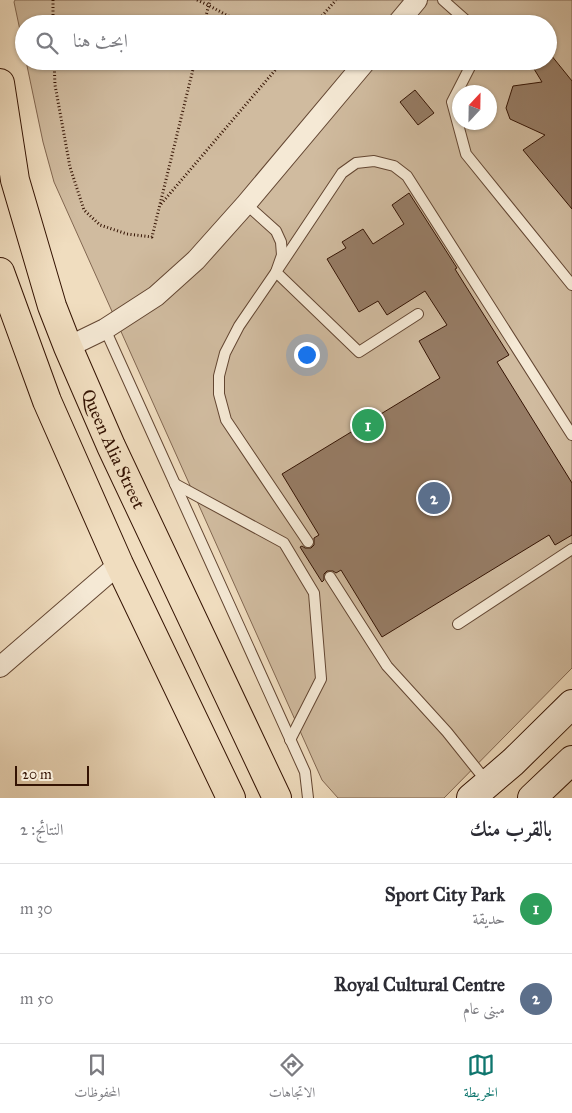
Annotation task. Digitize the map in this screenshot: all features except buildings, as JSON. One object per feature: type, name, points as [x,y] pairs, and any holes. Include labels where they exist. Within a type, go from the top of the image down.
[{"type":"main road","name":"Queen Alia Street","points":[[0,83],[16,180],[52,306],[111,446],[277,798]]},
{"type":"main road","points":[[0,272],[47,401],[119,564],[231,798]]},
{"type":"main road","points":[[480,791],[513,762],[572,704]]},
{"type":"main road","points":[[532,798],[572,760]]},
{"type":"street","points":[[404,15],[417,0]]},
{"type":"street","points":[[68,347],[105,329],[156,296],[196,260],[246,204],[358,70]]},
{"type":"street","points":[[0,667],[119,564]]},
{"type":"lane","points":[[443,0],[460,15]]},
{"type":"lane","points":[[468,70],[452,102],[466,154],[572,286]]},
{"type":"lane","points":[[308,542],[226,420],[219,394],[219,376],[225,353],[239,326],[342,173],[356,163],[374,161],[394,166],[407,176],[572,435]]},
{"type":"lane","points":[[246,204],[276,231],[281,242],[282,255],[276,272]]},
{"type":"lane","points":[[276,272],[360,352],[418,314]]},
{"type":"lane","points":[[105,329],[305,772],[308,798]]},
{"type":"lane","points":[[175,484],[284,543],[314,593],[321,679],[290,740]]},
{"type":"lane","points":[[458,624],[572,549]]},
{"type":"lane","points":[[330,577],[387,666],[447,732],[480,791]]},
{"type":"path","points":[[53,0],[53,15]]},
{"type":"path","points":[[196,0],[226,15]]},
{"type":"path","points":[[206,15],[210,0]]},
{"type":"path","points":[[323,15],[336,0]]},
{"type":"path","points":[[54,70],[55,85],[70,168],[84,210],[100,225],[127,234],[152,237],[193,70]]},
{"type":"path","points":[[160,205],[275,70]]},
{"type":"shaded area","points":[[15,0],[572,0],[572,668],[444,798],[338,798],[322,780],[54,182],[43,142],[28,70],[557,70],[557,15],[17,15],[14,2]]},
{"type":"place","name":"Sport City Park","points":[[368,425]]},
{"type":"place","name":"Royal Cultural Centre","points":[[434,498]]}]
